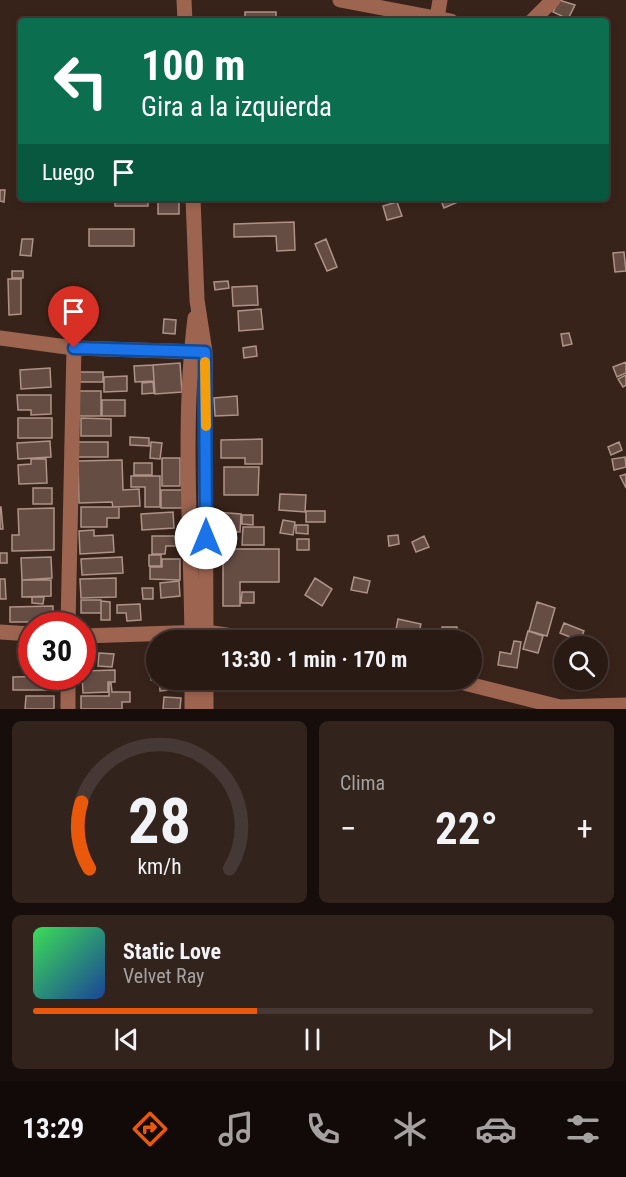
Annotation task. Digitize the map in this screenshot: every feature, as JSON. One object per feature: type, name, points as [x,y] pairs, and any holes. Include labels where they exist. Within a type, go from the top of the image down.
[{"type":"street","points":[[184,0],[185,18]]},
{"type":"street","points":[[340,0],[434,18]]},
{"type":"street","points":[[440,0],[444,18]]},
{"type":"street","points":[[535,18],[553,0]]},
{"type":"street","points":[[193,201],[198,352],[199,630]]},
{"type":"street","points":[[0,338],[74,348],[198,352]]},
{"type":"street","points":[[68,612],[74,348]]},
{"type":"street","points":[[0,632],[18,633]]},
{"type":"street","points":[[96,636],[146,636]]},
{"type":"street","points":[[482,687],[560,707],[620,707]]},
{"type":"street","points":[[68,690],[68,709]]},
{"type":"street","points":[[192,690],[192,709]]},
{"type":"street","points":[[206,690],[206,709]]},
{"type":"building","points":[[559,0],[575,5],[568,18],[553,12]]},
{"type":"building","points":[[245,12],[276,12],[276,18],[245,18]]},
{"type":"building","points":[[0,190],[5,190],[4,202],[0,201]]},
{"type":"building","points":[[115,201],[148,201],[148,206],[115,206]]},
{"type":"building","points":[[158,201],[179,201],[179,214],[158,214]]},
{"type":"building","points":[[441,201],[460,201],[444,208]]},
{"type":"building","points":[[397,202],[402,216],[387,220],[383,206]]},
{"type":"building","points":[[294,222],[295,250],[277,251],[276,236],[234,237],[234,224]]},
{"type":"building","points":[[89,229],[134,229],[134,246],[89,246]]},
{"type":"building","points":[[22,239],[33,239],[31,256],[20,255]]},
{"type":"building","points":[[326,239],[337,267],[327,271],[315,244]]},
{"type":"building","points":[[624,252],[626,271],[615,272],[613,253]]},
{"type":"building","points":[[12,271],[23,271],[23,278],[12,278]]},
{"type":"building","points":[[8,279],[21,279],[21,314],[9,315]]},
{"type":"building","points":[[228,281],[229,288],[215,290],[214,282]]},
{"type":"building","points":[[257,286],[258,305],[233,306],[232,287]]},
{"type":"building","points":[[261,309],[263,329],[239,331],[238,311]]},
{"type":"building","points":[[164,319],[176,320],[175,334],[163,333]]},
{"type":"building","points":[[569,333],[572,344],[563,346],[561,334]]},
{"type":"building","points":[[256,346],[257,356],[244,358],[243,348]]},
{"type":"building","points":[[626,362],[626,373],[617,377],[613,367]]},
{"type":"building","points":[[180,363],[182,392],[155,394],[153,365]]},
{"type":"building","points":[[153,365],[154,381],[135,382],[134,366]]},
{"type":"building","points":[[50,368],[51,387],[21,389],[20,370]]},
{"type":"building","points":[[80,372],[103,372],[103,382],[80,382]]},
{"type":"building","points":[[626,375],[626,385],[623,387],[618,379]]},
{"type":"building","points":[[127,376],[127,391],[104,392],[104,377]]},
{"type":"building","points":[[153,382],[154,393],[142,394],[142,383]]},
{"type":"building","points":[[79,391],[101,391],[101,416],[79,416]]},
{"type":"building","points":[[17,395],[51,395],[51,414],[31,415],[31,410],[18,410]]},
{"type":"building","points":[[237,396],[238,415],[215,416],[214,398]]},
{"type":"building","points":[[102,400],[125,400],[125,416],[102,416]]},
{"type":"building","points":[[18,418],[52,418],[52,438],[18,438]]},
{"type":"building","points":[[81,418],[111,419],[111,436],[81,436]]},
{"type":"building","points":[[130,437],[149,438],[149,446],[130,445]]},
{"type":"building","points":[[262,439],[262,464],[245,464],[245,458],[221,458],[221,440]]},
{"type":"building","points":[[50,441],[51,457],[18,459],[17,443]]},
{"type":"building","points":[[78,442],[108,442],[108,457],[78,457]]},
{"type":"building","points":[[151,442],[162,443],[160,459],[150,458]]},
{"type":"building","points":[[619,442],[622,450],[611,455],[608,447]]},
{"type":"building","points":[[625,457],[626,467],[614,470],[612,459]]},
{"type":"building","points":[[162,458],[180,458],[180,486],[162,486]]},
{"type":"building","points":[[31,459],[46,459],[47,483],[19,484],[18,465],[31,464]]},
{"type":"building","points":[[122,460],[123,490],[139,489],[140,506],[113,507],[112,502],[79,503],[78,461]]},
{"type":"building","points":[[134,463],[152,463],[152,475],[134,475]]},
{"type":"building","points":[[224,467],[259,467],[258,495],[224,495]]},
{"type":"building","points":[[626,474],[626,488],[620,476]]},
{"type":"building","points":[[131,476],[160,476],[160,507],[145,507],[145,487],[131,487]]},
{"type":"building","points":[[33,488],[52,488],[52,504],[33,504]]},
{"type":"building","points":[[161,490],[183,490],[183,508],[161,508]]},
{"type":"building","points":[[280,494],[306,495],[305,512],[279,510]]},
{"type":"building","points":[[1,507],[3,529],[0,529]]},
{"type":"building","points":[[81,507],[119,507],[119,518],[107,518],[107,527],[81,527]]},
{"type":"building","points":[[54,508],[54,550],[12,551],[12,535],[19,535],[18,509]]},
{"type":"building","points":[[306,511],[325,511],[325,522],[306,522]]},
{"type":"building","points":[[173,512],[174,528],[142,530],[141,514]]},
{"type":"building","points":[[215,512],[241,514],[240,532],[214,531]]},
{"type":"building","points":[[242,515],[253,515],[253,525],[242,524]]},
{"type":"building","points":[[283,520],[295,522],[293,535],[280,533]]},
{"type":"building","points":[[296,525],[308,525],[308,534],[296,533]]},
{"type":"building","points":[[243,527],[264,527],[264,545],[242,545]]},
{"type":"building","points":[[94,530],[94,536],[113,535],[114,552],[80,554],[79,531]]},
{"type":"building","points":[[398,535],[399,544],[389,546],[388,536]]},
{"type":"building","points":[[152,536],[179,536],[179,546],[166,546],[165,554],[152,554]]},
{"type":"building","points":[[424,536],[429,547],[416,552],[412,542]]},
{"type":"building","points":[[297,539],[309,539],[309,550],[297,550]]},
{"type":"building","points":[[223,549],[279,549],[279,582],[240,582],[240,606],[223,606]]},
{"type":"building","points":[[0,553],[7,553],[7,563],[0,563]]},
{"type":"building","points":[[149,555],[161,555],[161,566],[149,566]]},
{"type":"building","points":[[51,557],[52,578],[22,580],[21,558]]},
{"type":"building","points":[[122,557],[123,573],[82,575],[81,559]]},
{"type":"building","points":[[162,559],[180,559],[180,580],[150,579],[150,567],[162,567]]},
{"type":"building","points":[[354,577],[370,581],[367,593],[351,590]]},
{"type":"building","points":[[116,578],[116,597],[81,598],[80,579]]},
{"type":"building","points":[[315,578],[332,589],[322,606],[305,595]]},
{"type":"building","points":[[0,579],[5,579],[6,599],[0,599]]},
{"type":"building","points":[[22,580],[51,580],[51,596],[22,597]]},
{"type":"building","points":[[179,581],[180,596],[161,598],[160,583]]},
{"type":"building","points":[[142,588],[153,588],[153,599],[143,599]]},
{"type":"building","points":[[242,592],[254,592],[254,603],[241,603]]},
{"type":"building","points":[[32,597],[44,597],[43,604],[32,603]]},
{"type":"building","points":[[81,600],[101,600],[101,613],[81,612]]},
{"type":"building","points":[[101,601],[110,602],[110,620],[101,620]]},
{"type":"building","points":[[537,602],[555,608],[547,636],[529,631]]},
{"type":"building","points":[[140,604],[141,620],[127,621],[126,613],[117,613],[117,605]]},
{"type":"building","points":[[53,606],[53,612],[18,612],[18,622],[10,622],[10,607]]},
{"type":"building","points":[[398,619],[421,624],[420,630],[396,630]]},
{"type":"building","points":[[564,623],[584,631],[582,636],[568,636],[560,633]]},
{"type":"building","points":[[442,627],[457,627],[457,630],[442,630]]},
{"type":"building","points":[[528,631],[543,636],[538,653],[523,649]]},
{"type":"building","points":[[514,641],[521,642],[517,668],[498,665],[500,652],[511,654]]},
{"type":"building","points":[[99,653],[114,654],[112,667],[98,666]]},
{"type":"building","points":[[115,670],[115,682],[108,682],[108,692],[83,693],[83,690],[96,690],[96,671]]},
{"type":"building","points":[[13,677],[18,677],[18,690],[13,690]]},
{"type":"building","points":[[111,683],[112,692],[130,692],[130,702],[122,702],[122,709],[81,709],[81,696],[109,696],[109,684]]},
{"type":"building","points":[[26,696],[54,696],[54,709],[25,709]]},
{"type":"building","points":[[164,697],[181,698],[180,709],[163,709]]},
{"type":"slow traffic","points":[[205,362],[206,426]]},
{"type":"route","points":[[74,348],[205,352],[206,538]]}]
